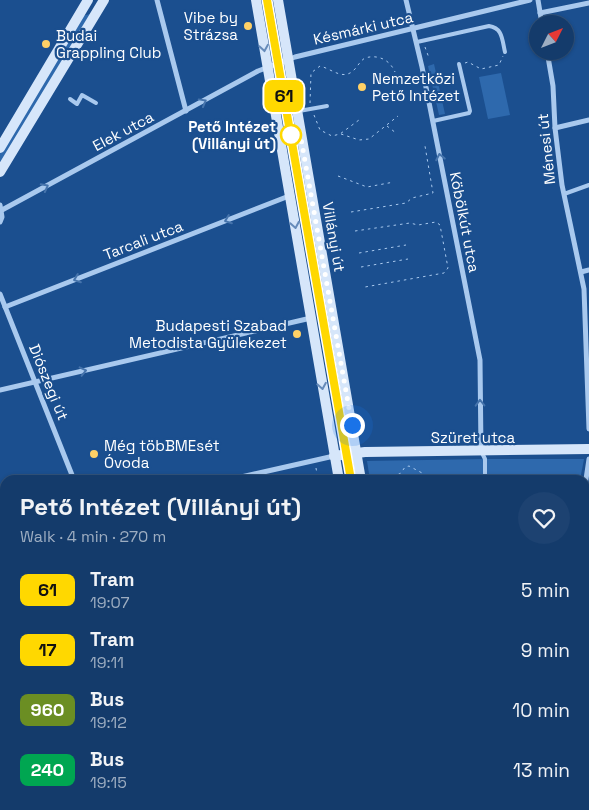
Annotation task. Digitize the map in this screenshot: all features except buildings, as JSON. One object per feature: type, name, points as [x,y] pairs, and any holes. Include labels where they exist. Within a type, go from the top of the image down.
[{"type":"street","points":[[0,148],[88,0]]},
{"type":"street","points":[[0,172],[54,90],[104,0]]},
{"type":"street","points":[[157,0],[186,111]]},
{"type":"street","points":[[256,0],[338,475]]},
{"type":"street","name":"Villányi út","points":[[278,0],[360,475]]},
{"type":"street","name":"Köbölkút utca","points":[[406,0],[417,42],[480,360],[481,452]]},
{"type":"street","name":"Késmárki utca","points":[[267,67],[288,59],[530,0]]},
{"type":"street","points":[[538,0],[540,13],[589,3]]},
{"type":"street","name":"Ménesi út","points":[[549,60],[564,194],[581,272],[586,325],[589,429]]},
{"type":"street","name":"Elek utca","points":[[0,222],[1,208],[267,67]]},
{"type":"street","points":[[555,128],[589,120]]},
{"type":"street","name":"Tarcali utca","points":[[6,308],[290,196]]},
{"type":"street","points":[[581,272],[589,270]]},
{"type":"street","name":"Diószegi út","points":[[0,294],[72,475]]},
{"type":"street","points":[[0,390],[311,318]]},
{"type":"street","name":"Szüret utca","points":[[334,456],[357,453],[589,449]]},
{"type":"street","points":[[250,475],[334,456]]},
{"type":"street","points":[[587,475],[589,461]]},
{"type":"lane","points":[[417,42],[489,26],[501,32],[505,52]]},
{"type":"lane","points":[[433,121],[469,113],[470,111],[459,64]]},
{"type":"lane","points":[[70,99],[77,104],[82,95],[96,103]]},
{"type":"lane","points":[[297,111],[327,106]]},
{"type":"lane","points":[[564,194],[589,185]]},
{"type":"lane","points":[[481,452],[485,459],[485,475]]},
{"type":"path","points":[[424,45],[428,58]]},
{"type":"path","points":[[459,64],[468,62],[481,69],[499,65],[505,52]]},
{"type":"path","points":[[359,120],[340,134],[332,136],[324,133],[319,127],[309,105],[312,91],[311,72],[320,66],[339,74],[348,75],[365,58],[376,56],[384,59],[395,72]]},
{"type":"path","points":[[424,59],[433,57]]},
{"type":"path","points":[[340,134],[359,140],[370,139],[398,116]]},
{"type":"path","points":[[387,125],[396,133]]},
{"type":"path","points":[[351,212],[406,203],[412,198],[432,193],[426,146]]},
{"type":"path","points":[[338,176],[367,186],[394,182]]},
{"type":"path","points":[[355,231],[410,222],[418,225],[436,222],[440,225],[448,268],[444,273],[365,287]]},
{"type":"path","points":[[359,253],[406,245]]},
{"type":"path","points":[[361,266],[408,259]]},
{"type":"path","points":[[397,475],[401,474],[409,466],[425,475]]},
{"type":"path","points":[[316,467],[317,474]]},
{"type":"shaded area","points":[[90,14],[0,166],[0,153],[82,16]]},
{"type":"shaded area","points":[[434,64],[445,114],[439,115],[428,66]]},
{"type":"shaded area","points":[[501,73],[510,115],[488,119],[479,77]]},
{"type":"shaded area","points":[[584,459],[581,475],[369,475],[367,461]]},
{"type":"tram line","points":[[267,0],[350,475]]},
{"type":"tram line","name":"61","points":[[267,0],[350,475]]},
{"type":"place","name":"Vibe by Strázsa","points":[[248,26]]},
{"type":"place","name":"Budai Grappling Club","points":[[46,44]]},
{"type":"place","name":"Nemzetközi Pető Intézet","points":[[362,87]]},
{"type":"place","name":"Pető Intézet (Villányi út)","points":[[291,135]]},
{"type":"place","name":"Budapesti Szabad Metodista Gyülekezet","points":[[297,334]]},
{"type":"place","name":"Még töbBMEsét Óvoda","points":[[94,454]]},
{"type":"route","points":[[291,135],[300,133],[352,425]]}]
